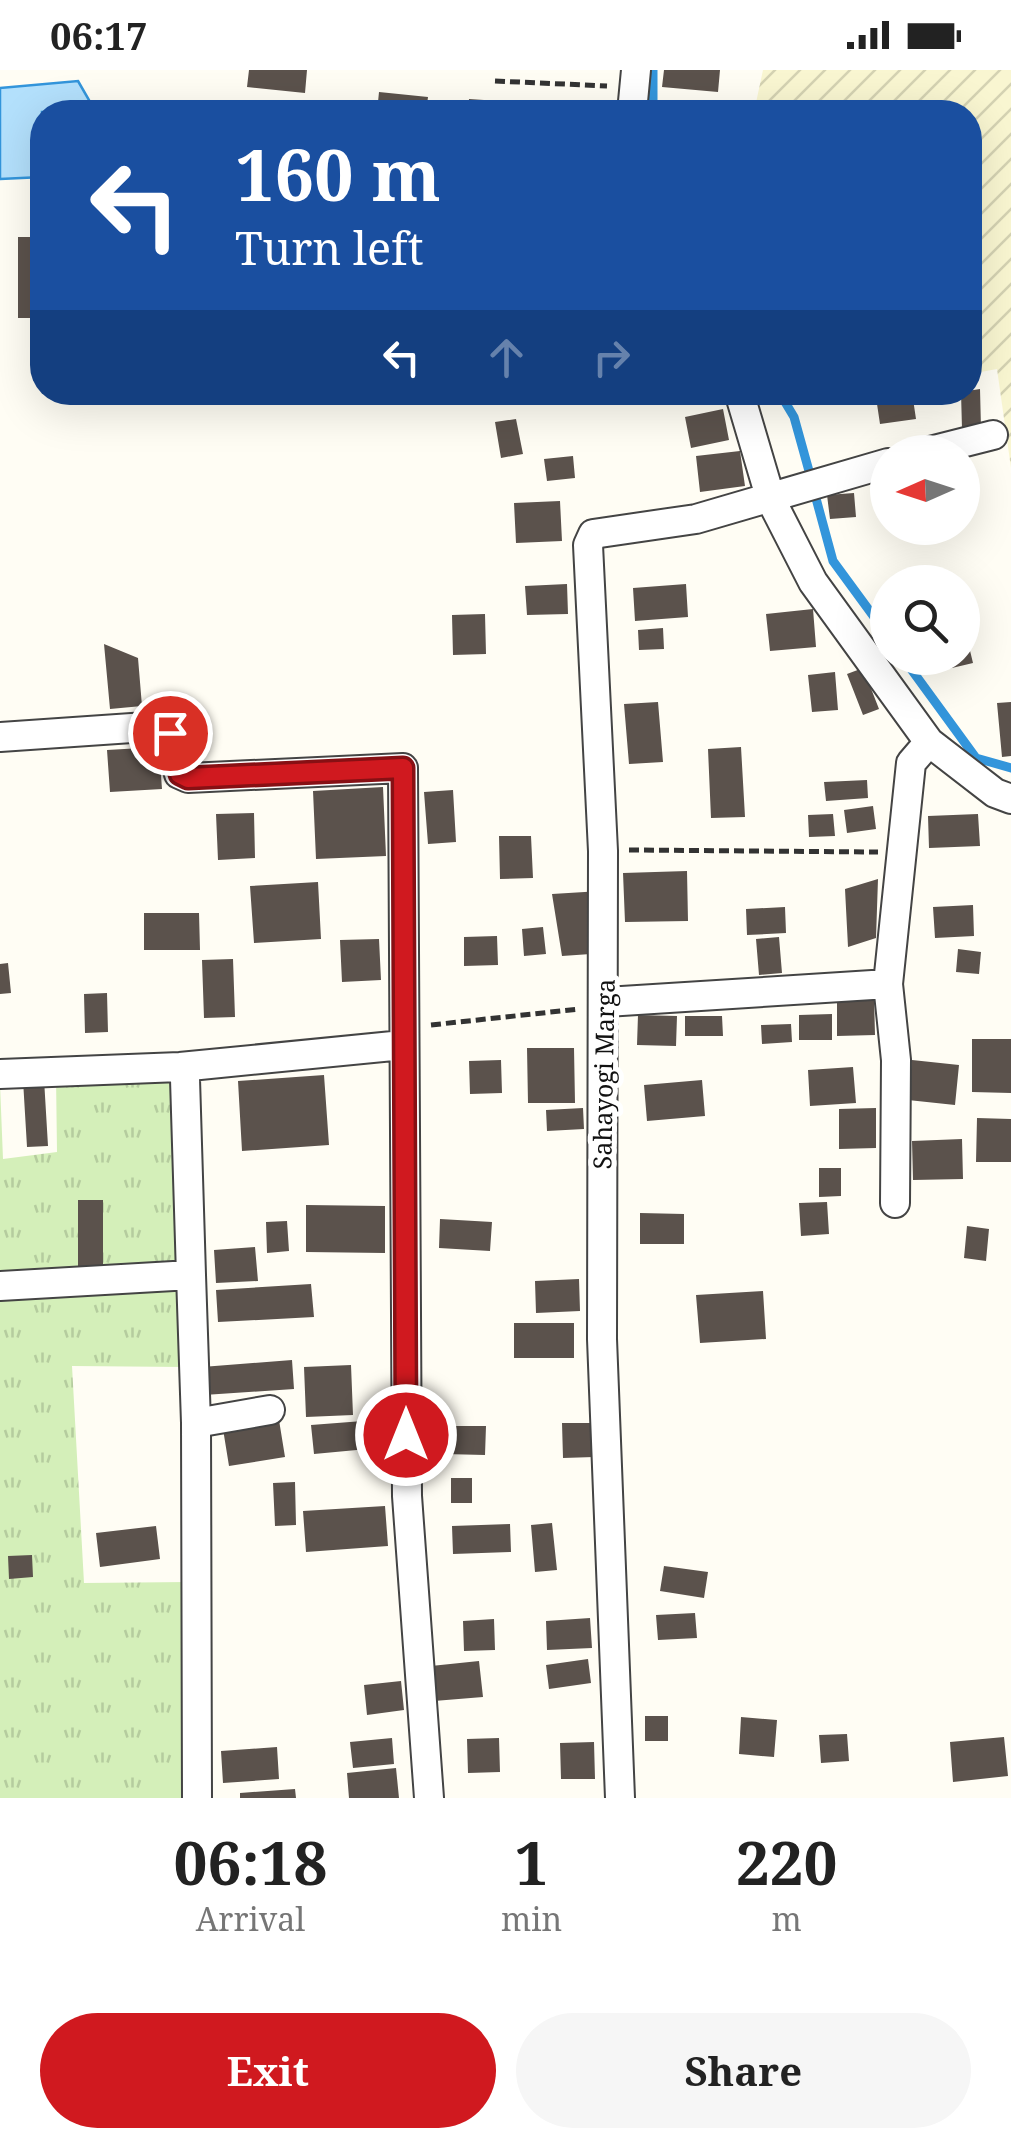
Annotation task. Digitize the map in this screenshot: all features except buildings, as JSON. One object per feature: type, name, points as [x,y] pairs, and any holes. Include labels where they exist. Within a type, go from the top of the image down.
[{"type":"street","points":[[743,405],[771,500],[812,582],[929,742],[995,793],[1011,798]]},
{"type":"street","points":[[980,438],[992,435]]},
{"type":"street","points":[[771,500],[870,469]]},
{"type":"street","name":"Sahayogi Marga","points":[[620,1798],[602,1340],[600,1171],[606,1002],[603,850],[588,545],[592,534],[696,519],[771,500]]},
{"type":"street","points":[[0,737],[161,726],[170,733],[180,774],[188,778],[403,768],[407,1496],[430,1798]]},
{"type":"street","points":[[895,1203],[896,1060],[888,984],[911,764],[929,742]]},
{"type":"street","points":[[606,1002],[888,984]]},
{"type":"street","points":[[0,1074],[180,1067],[403,1036]]},
{"type":"street","points":[[180,1067],[184,1080],[196,1423],[197,1798]]},
{"type":"street","points":[[0,1286],[191,1275]]},
{"type":"street","points":[[196,1423],[270,1410]]},
{"type":"path","points":[[495,81],[634,89]]},
{"type":"path","points":[[603,850],[901,854]]},
{"type":"path","points":[[403,1036],[606,1002]]},
{"type":"shaded area","points":[[763,70],[1011,70],[1011,468],[997,369],[982,372],[982,100],[757,100]]},
{"type":"green space","points":[[174,1071],[185,1367],[72,1366],[84,1583],[188,1582],[194,1798],[0,1798],[0,1084],[3,1159],[57,1152],[56,1076]]},
{"type":"water","points":[[78,81],[89,100],[30,100],[30,178],[0,179],[0,88]]},
{"type":"waterway","points":[[653,70],[653,100]]},
{"type":"waterway","points":[[787,405],[809,471]]},
{"type":"waterway","points":[[814,491],[833,561],[870,611]]},
{"type":"waterway","points":[[915,675],[976,758],[1011,768]]},
{"type":"route","points":[[170,733],[180,774],[188,778],[403,768],[406,1435]]}]
